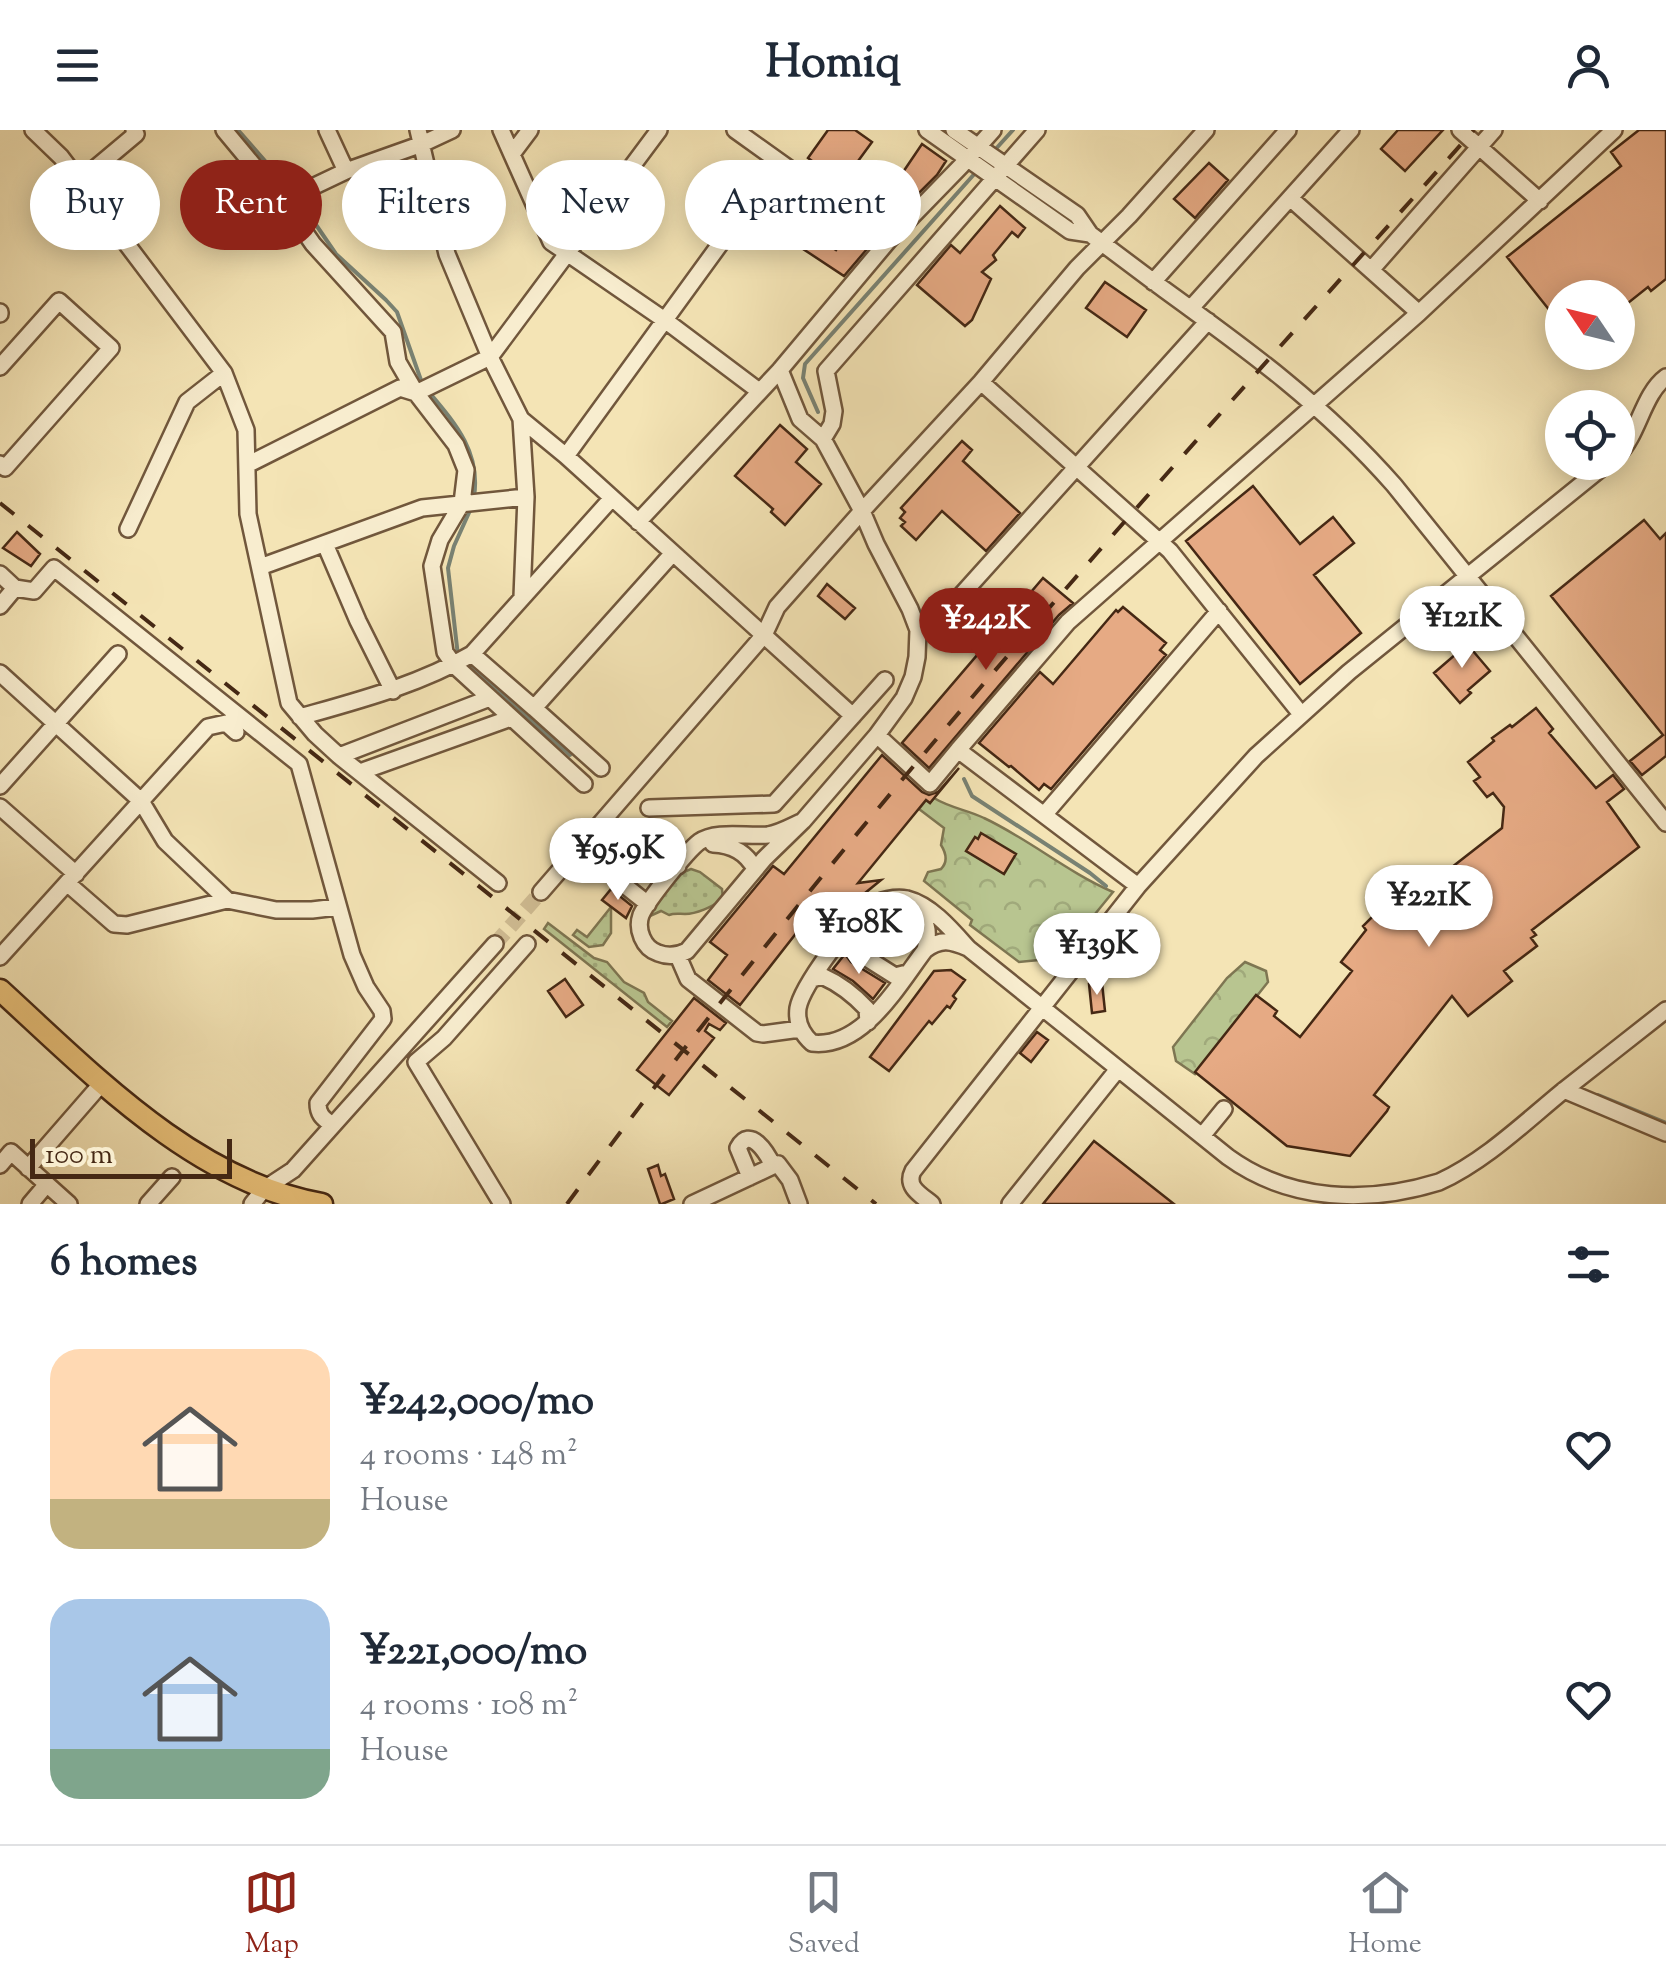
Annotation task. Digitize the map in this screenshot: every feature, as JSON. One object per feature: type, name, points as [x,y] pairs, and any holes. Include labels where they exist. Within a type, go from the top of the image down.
[{"type":"main road","points":[[0,990],[102,1084],[199,1157],[258,1197],[308,1203]]},
{"type":"street","points":[[32,130],[64,160]]},
{"type":"street","points":[[105,160],[136,134],[134,130]]},
{"type":"street","points":[[224,130],[249,160]]},
{"type":"street","points":[[326,130],[342,163]]},
{"type":"street","points":[[370,160],[420,137],[452,130]]},
{"type":"street","points":[[501,130],[551,242],[759,391]]},
{"type":"street","points":[[512,154],[530,130]]},
{"type":"street","points":[[247,465],[400,388],[416,394],[490,357],[659,130]]},
{"type":"street","points":[[735,130],[776,160]]},
{"type":"street","points":[[927,130],[976,155],[1070,231],[1095,238],[1262,360],[1315,404],[1384,473],[1666,823]]},
{"type":"street","points":[[954,130],[976,155]]},
{"type":"street","points":[[921,209],[976,155],[992,130]]},
{"type":"street","points":[[823,439],[834,411],[826,371],[996,170],[1037,130]]},
{"type":"street","points":[[541,892],[764,635],[778,608],[981,382],[1073,272],[1095,238],[1130,216],[1206,130]]},
{"type":"street","points":[[1154,282],[1288,130]]},
{"type":"street","points":[[1191,308],[1350,130]]},
{"type":"street","points":[[1460,130],[1540,201]]},
{"type":"street","points":[[1370,270],[1494,130]]},
{"type":"street","points":[[877,735],[930,784],[1068,622],[1419,313],[1614,130]]},
{"type":"street","points":[[420,137],[447,254],[520,419],[526,497],[522,598]]},
{"type":"street","points":[[1290,198],[1419,313]]},
{"type":"street","points":[[132,250],[224,373],[246,430],[248,514],[289,703],[339,756],[498,883]]},
{"type":"street","points":[[318,250],[393,332],[398,362],[416,394],[456,445],[466,470],[462,503],[440,540],[432,566],[445,652],[584,784]]},
{"type":"street","points":[[566,456],[717,250]]},
{"type":"street","points":[[638,522],[780,370],[881,250]]},
{"type":"street","points":[[0,367],[59,301],[111,348],[4,468],[0,464]]},
{"type":"street","points":[[918,630],[937,622],[1208,321]]},
{"type":"street","points":[[780,370],[800,419],[823,439],[910,610],[918,630],[913,677],[904,698],[877,735],[803,820],[755,869],[696,943],[678,956],[660,954],[645,944],[640,925],[648,904],[702,840],[770,834],[803,820]]},
{"type":"street","points":[[128,529],[187,402],[224,373]]},
{"type":"street","points":[[1635,430],[1657,384],[1666,377]]},
{"type":"street","points":[[981,382],[1170,551],[1301,714]]},
{"type":"street","points":[[520,419],[566,456],[853,716]]},
{"type":"street","points":[[927,1202],[911,1184],[913,1171],[1138,886],[1232,780],[1301,714],[1586,480]]},
{"type":"street","points":[[260,568],[422,508],[526,497]]},
{"type":"street","points":[[300,717],[393,691],[471,654],[612,498]]},
{"type":"street","points":[[325,544],[393,691]]},
{"type":"street","points":[[534,708],[673,553]]},
{"type":"street","points":[[0,574],[15,588],[34,591],[54,568],[299,764],[352,955],[383,1019],[318,1103],[318,1112],[332,1126]]},
{"type":"street","points":[[0,606],[15,588]]},
{"type":"street","points":[[1044,815],[1219,611]]},
{"type":"street","points":[[0,786],[118,654]]},
{"type":"street","points":[[471,654],[601,768]]},
{"type":"street","points":[[0,673],[141,801],[165,841],[227,900]]},
{"type":"street","points":[[649,808],[774,804],[885,680]]},
{"type":"street","points":[[339,756],[490,698]]},
{"type":"street","points":[[360,772],[511,718]]},
{"type":"street","points":[[0,957],[208,727],[226,723],[236,732]]},
{"type":"street","points":[[958,750],[1138,886]]},
{"type":"street","points":[[0,808],[114,924],[127,925],[227,900],[276,910],[337,906]]},
{"type":"street","points":[[646,838],[678,866]]},
{"type":"street","points":[[690,851],[700,846],[725,845],[741,852],[755,869]]},
{"type":"street","points":[[614,877],[648,904]]},
{"type":"street","points":[[968,948],[949,941],[935,942],[868,1022],[844,1038],[812,1043],[800,1028],[798,1006],[812,979],[852,925],[866,909],[879,902],[903,898],[935,916],[968,948],[1246,1170],[1304,1194],[1353,1202],[1408,1194],[1480,1158],[1666,1010]]},
{"type":"street","points":[[889,900],[906,906],[925,920],[925,950]]},
{"type":"street","points":[[852,925],[850,942],[856,952],[895,976],[907,973]]},
{"type":"street","points":[[258,1197],[293,1170],[495,944]]},
{"type":"street","points":[[502,1204],[416,1062],[444,1038],[527,944]]},
{"type":"street","points":[[678,956],[688,979],[757,1032],[800,1028]]},
{"type":"street","points":[[812,979],[822,976],[856,997],[868,1009],[868,1022]]},
{"type":"street","points":[[1010,1204],[1118,1069]]},
{"type":"street","points":[[28,1168],[102,1084]]},
{"type":"street","points":[[1564,1090],[1666,1133]]},
{"type":"street","points":[[1202,1136],[1224,1110]]},
{"type":"street","points":[[750,1177],[738,1148],[746,1139],[767,1152],[774,1166]]},
{"type":"street","points":[[0,1164],[11,1152],[69,1204]]},
{"type":"street","points":[[692,1204],[778,1164],[790,1180],[799,1204]]},
{"type":"street","points":[[148,1204],[172,1177]]},
{"type":"street","points":[[30,1204],[47,1184]]},
{"type":"green space","points":[[934,798],[1001,826],[1113,892],[1059,958],[1019,962],[970,925],[972,920],[924,881],[928,872],[941,869],[945,860],[941,845],[944,828],[919,809],[926,800],[930,803]]},
{"type":"green space","points":[[691,869],[722,889],[723,900],[695,913],[669,915],[661,911],[648,917],[672,882]]},
{"type":"green space","points":[[611,907],[611,933],[603,945],[589,947],[573,935],[577,930],[587,937]]},
{"type":"green space","points":[[548,923],[594,958],[607,962],[624,982],[644,993],[648,1002],[672,1021],[667,1027],[544,929]]},
{"type":"green space","points":[[1245,962],[1266,971],[1268,982],[1195,1074],[1176,1061],[1173,1047],[1227,978]]},
{"type":"building","points":[[828,130],[855,130],[872,142],[859,160],[808,158]]},
{"type":"building","points":[[1398,130],[1443,130],[1405,171],[1381,149]]},
{"type":"building","points":[[1639,130],[1666,130],[1666,279],[1635,297],[1635,280],[1545,280],[1545,305],[1507,257],[1621,166],[1611,152]]},
{"type":"building","points":[[922,144],[946,161],[921,191],[921,160],[911,160]]},
{"type":"building","points":[[1209,163],[1228,180],[1195,218],[1174,199]]},
{"type":"building","points":[[1000,206],[1025,228],[1018,237],[1012,232],[993,255],[996,260],[982,272],[991,279],[972,320],[965,326],[917,285],[951,245],[960,253]]},
{"type":"building","points":[[805,250],[866,250],[844,276]]},
{"type":"building","points":[[1105,282],[1146,310],[1127,337],[1086,308]]},
{"type":"building","points":[[780,425],[807,449],[796,462],[821,484],[785,525],[771,512],[773,509],[735,476]]},
{"type":"building","points":[[962,441],[972,450],[963,461],[1020,513],[986,551],[942,511],[916,540],[901,526],[905,522],[900,518],[905,512],[901,508]]},
{"type":"building","points":[[1253,486],[1300,544],[1333,517],[1354,543],[1314,575],[1361,633],[1300,684],[1186,541]]},
{"type":"building","points":[[1644,520],[1660,539],[1666,533],[1666,756],[1642,775],[1630,761],[1663,735],[1551,596]]},
{"type":"building","points":[[17,532],[40,554],[31,566],[3,548]]},
{"type":"building","points":[[1043,578],[1073,603],[929,768],[902,743]]},
{"type":"building","points":[[827,584],[855,608],[845,619],[818,596]]},
{"type":"building","points":[[1123,607],[1166,643],[1160,650],[1166,655],[1051,789],[1044,784],[1039,790],[979,743],[1040,672],[1053,684],[1116,610]]},
{"type":"building","points":[[1462,638],[1490,671],[1468,690],[1471,693],[1460,703],[1434,673],[1456,654],[1450,648]]},
{"type":"building","points":[[1536,708],[1553,729],[1549,733],[1596,788],[1613,775],[1624,789],[1607,802],[1639,847],[1532,930],[1536,935],[1531,938],[1537,946],[1504,971],[1512,981],[1468,1016],[1452,996],[1374,1095],[1389,1107],[1350,1156],[1287,1146],[1195,1072],[1256,995],[1300,1037],[1352,971],[1341,962],[1366,930],[1363,926],[1396,893],[1399,897],[1432,871],[1438,878],[1502,828],[1504,807],[1493,793],[1487,797],[1474,781],[1480,777],[1468,762],[1494,741],[1492,738]]},
{"type":"building","points":[[882,755],[929,795],[938,792],[959,768],[930,803],[926,800],[858,883],[881,880],[859,898],[817,951],[809,945],[835,900],[826,895],[740,1005],[708,980],[727,955],[710,942],[773,866],[784,874]]},
{"type":"building","points":[[981,833],[1016,854],[1004,874],[966,851]]},
{"type":"building","points":[[611,889],[632,906],[626,918],[602,900]]},
{"type":"building","points":[[845,954],[885,983],[873,999],[833,969]]},
{"type":"building","points":[[951,970],[965,980],[953,996],[956,999],[950,1008],[947,1006],[932,1024],[929,1021],[889,1071],[870,1057],[934,971]]},
{"type":"building","points":[[565,979],[583,1005],[566,1017],[548,991]]},
{"type":"building","points":[[1102,983],[1105,1011],[1092,1013],[1089,984]]},
{"type":"building","points":[[694,998],[726,1023],[720,1030],[709,1024],[705,1031],[714,1038],[669,1095],[637,1070]]},
{"type":"building","points":[[1037,1032],[1048,1040],[1031,1062],[1020,1053]]},
{"type":"building","points":[[1094,1141],[1174,1204],[1043,1204]]},
{"type":"building","points":[[658,1165],[674,1199],[662,1204],[648,1169]]},
{"type":"waterway","points":[[238,130],[264,160]]},
{"type":"waterway","points":[[993,152],[1013,130]]},
{"type":"waterway","points":[[818,412],[803,378],[805,364],[977,171]]},
{"type":"waterway","points":[[322,234],[336,254],[397,312],[422,383]]},
{"type":"waterway","points":[[428,391],[470,452],[474,497]]},
{"type":"waterway","points":[[458,656],[448,568],[472,506]]},
{"type":"waterway","points":[[465,662],[570,755]]},
{"type":"waterway","points":[[964,779],[972,796],[1106,886]]},
{"type":"waterway","points":[[1598,1095],[1666,1123]]},
{"type":"tunnel","points":[[495,944],[541,892]]},
{"type":"railway","points":[[567,1204],[673,1064],[893,790],[1123,524],[1474,130]]},
{"type":"railway","points":[[0,503],[876,1204]]}]
